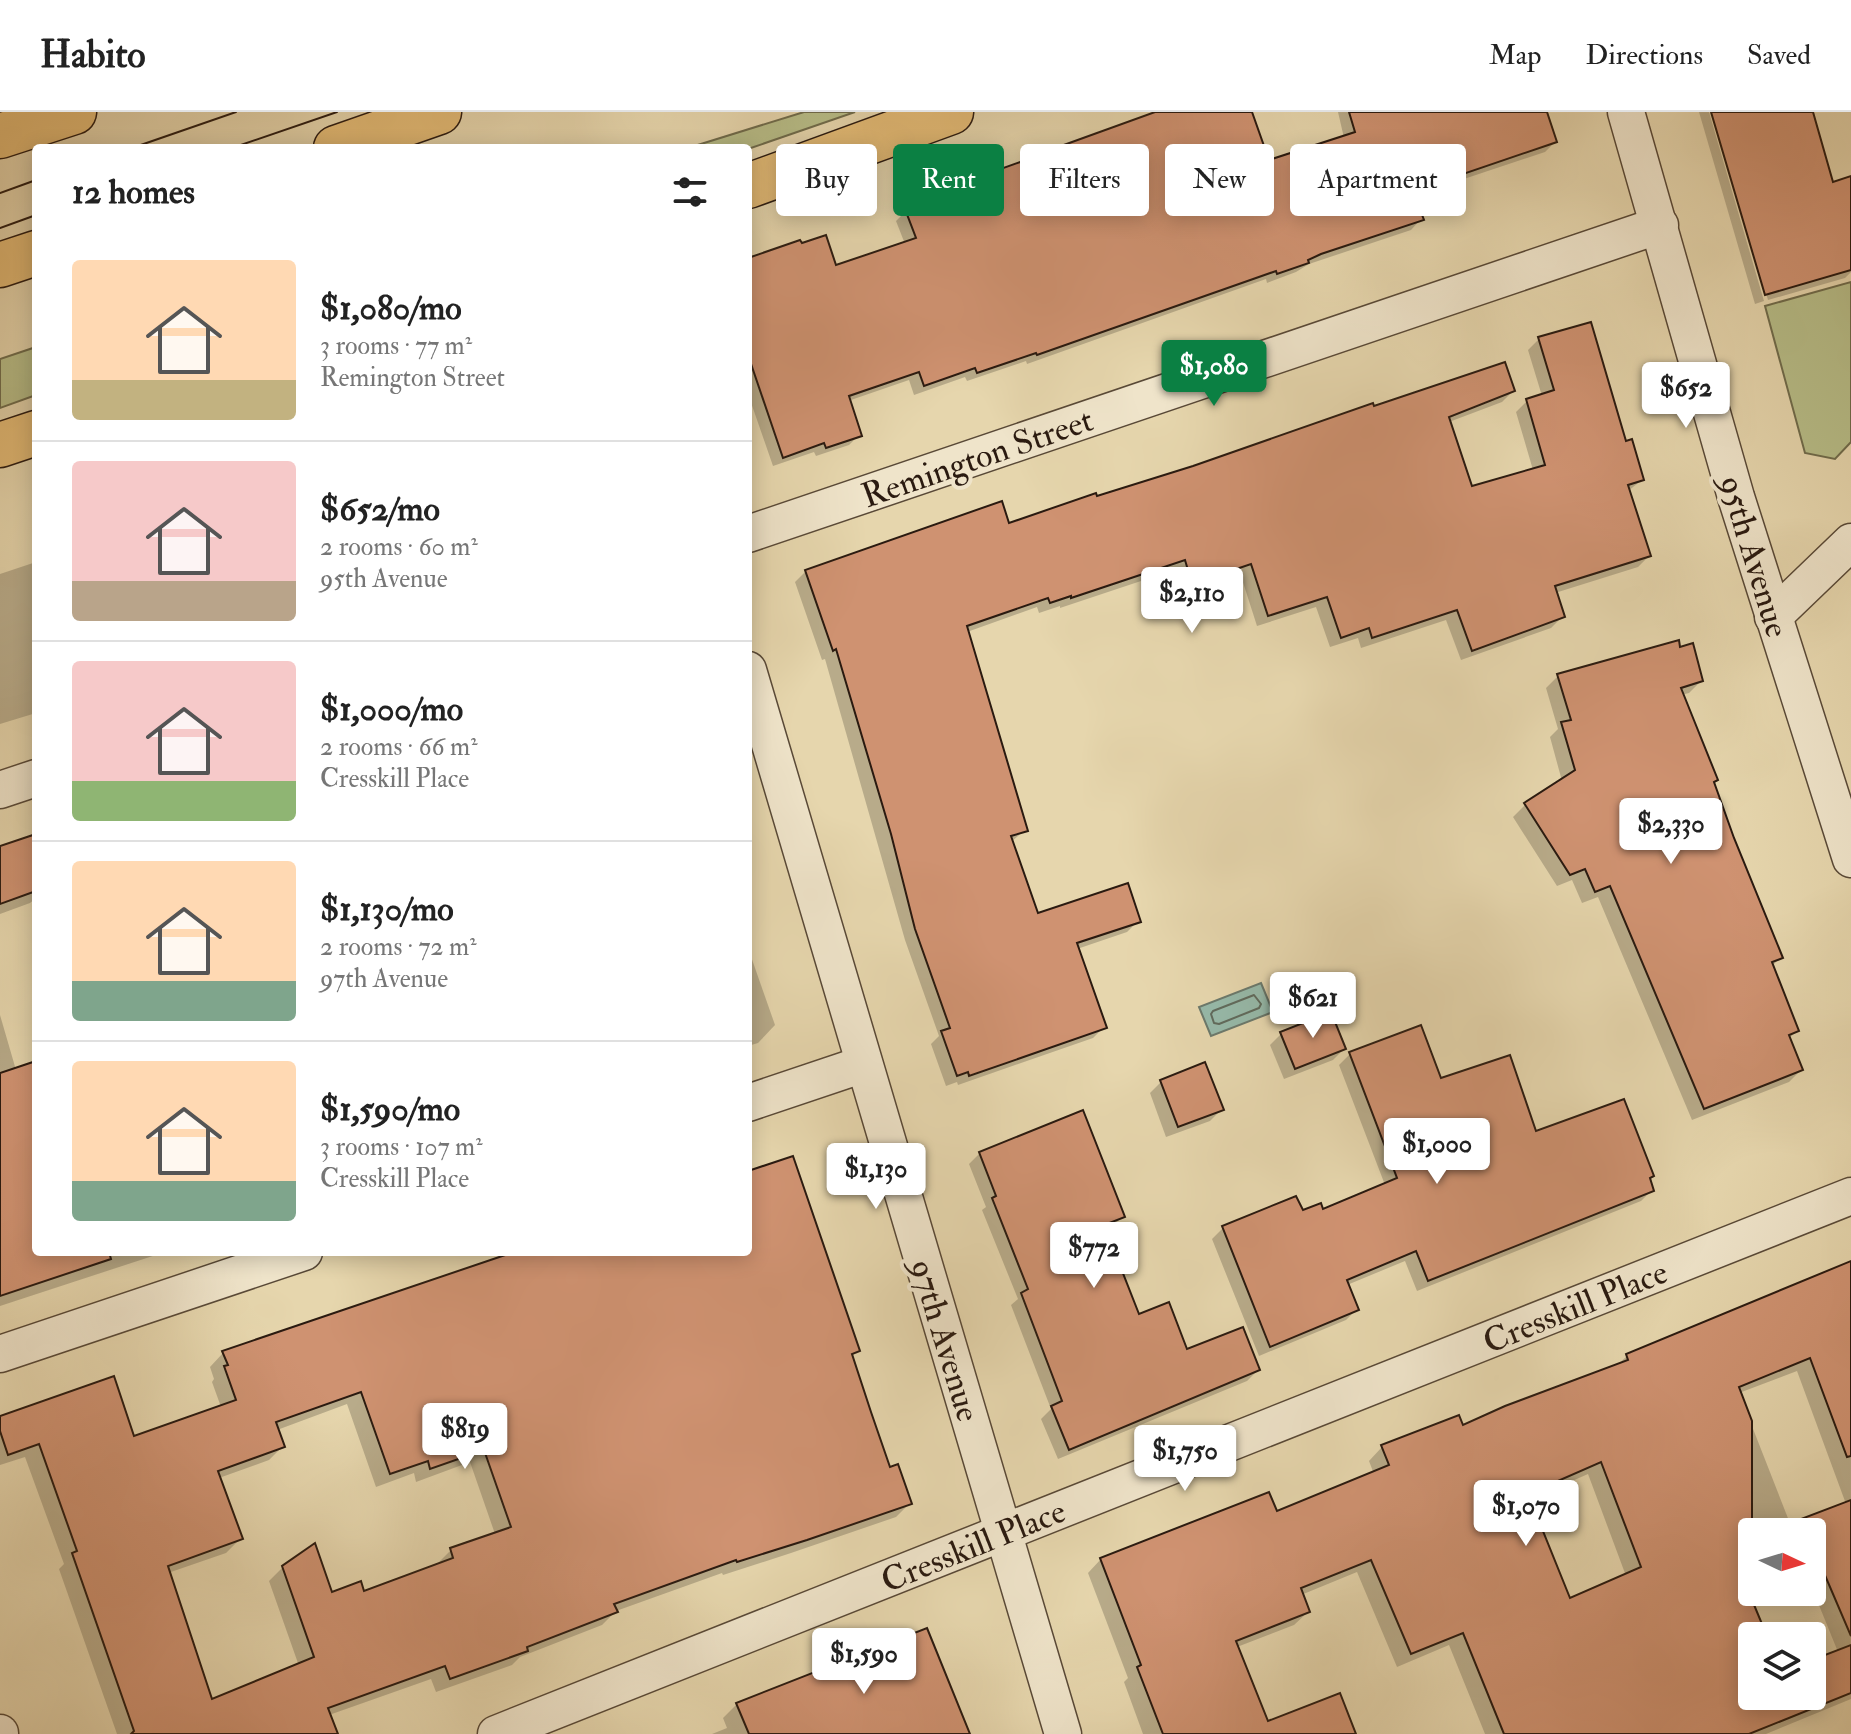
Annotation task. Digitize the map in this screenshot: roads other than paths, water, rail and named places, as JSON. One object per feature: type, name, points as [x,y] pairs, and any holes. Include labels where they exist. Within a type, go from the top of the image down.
[{"type":"main road","points":[[0,136],[74,112]]},
{"type":"main road","points":[[347,144],[439,112]]},
{"type":"main road","points":[[752,185],[951,112]]},
{"type":"main road","points":[[0,265],[32,254]]},
{"type":"main road","points":[[0,445],[32,434]]},
{"type":"street","name":"95th Avenue","points":[[1626,112],[1773,617],[1845,817],[1851,859]]},
{"type":"street","name":"Remington Street","points":[[752,533],[1660,225]]},
{"type":"street","points":[[1773,617],[1851,542]]},
{"type":"street","name":"97th Avenue","points":[[752,684],[1063,1734]]},
{"type":"street","points":[[0,790],[32,779]]},
{"type":"street","points":[[752,1102],[864,1064]]},
{"type":"street","name":"Cresskill Place","points":[[496,1734],[1851,1196]]},
{"type":"street","points":[[0,1354],[292,1256]]},
{"type":"water","points":[[1261,983],[1273,1012],[1211,1036],[1199,1007]]},
{"type":"tram line","points":[[144,144],[236,112]]},
{"type":"tram line","points":[[244,144],[337,112]]},
{"type":"tram line","points":[[0,193],[32,181]]},
{"type":"tram line","points":[[0,228],[32,216]]}]
